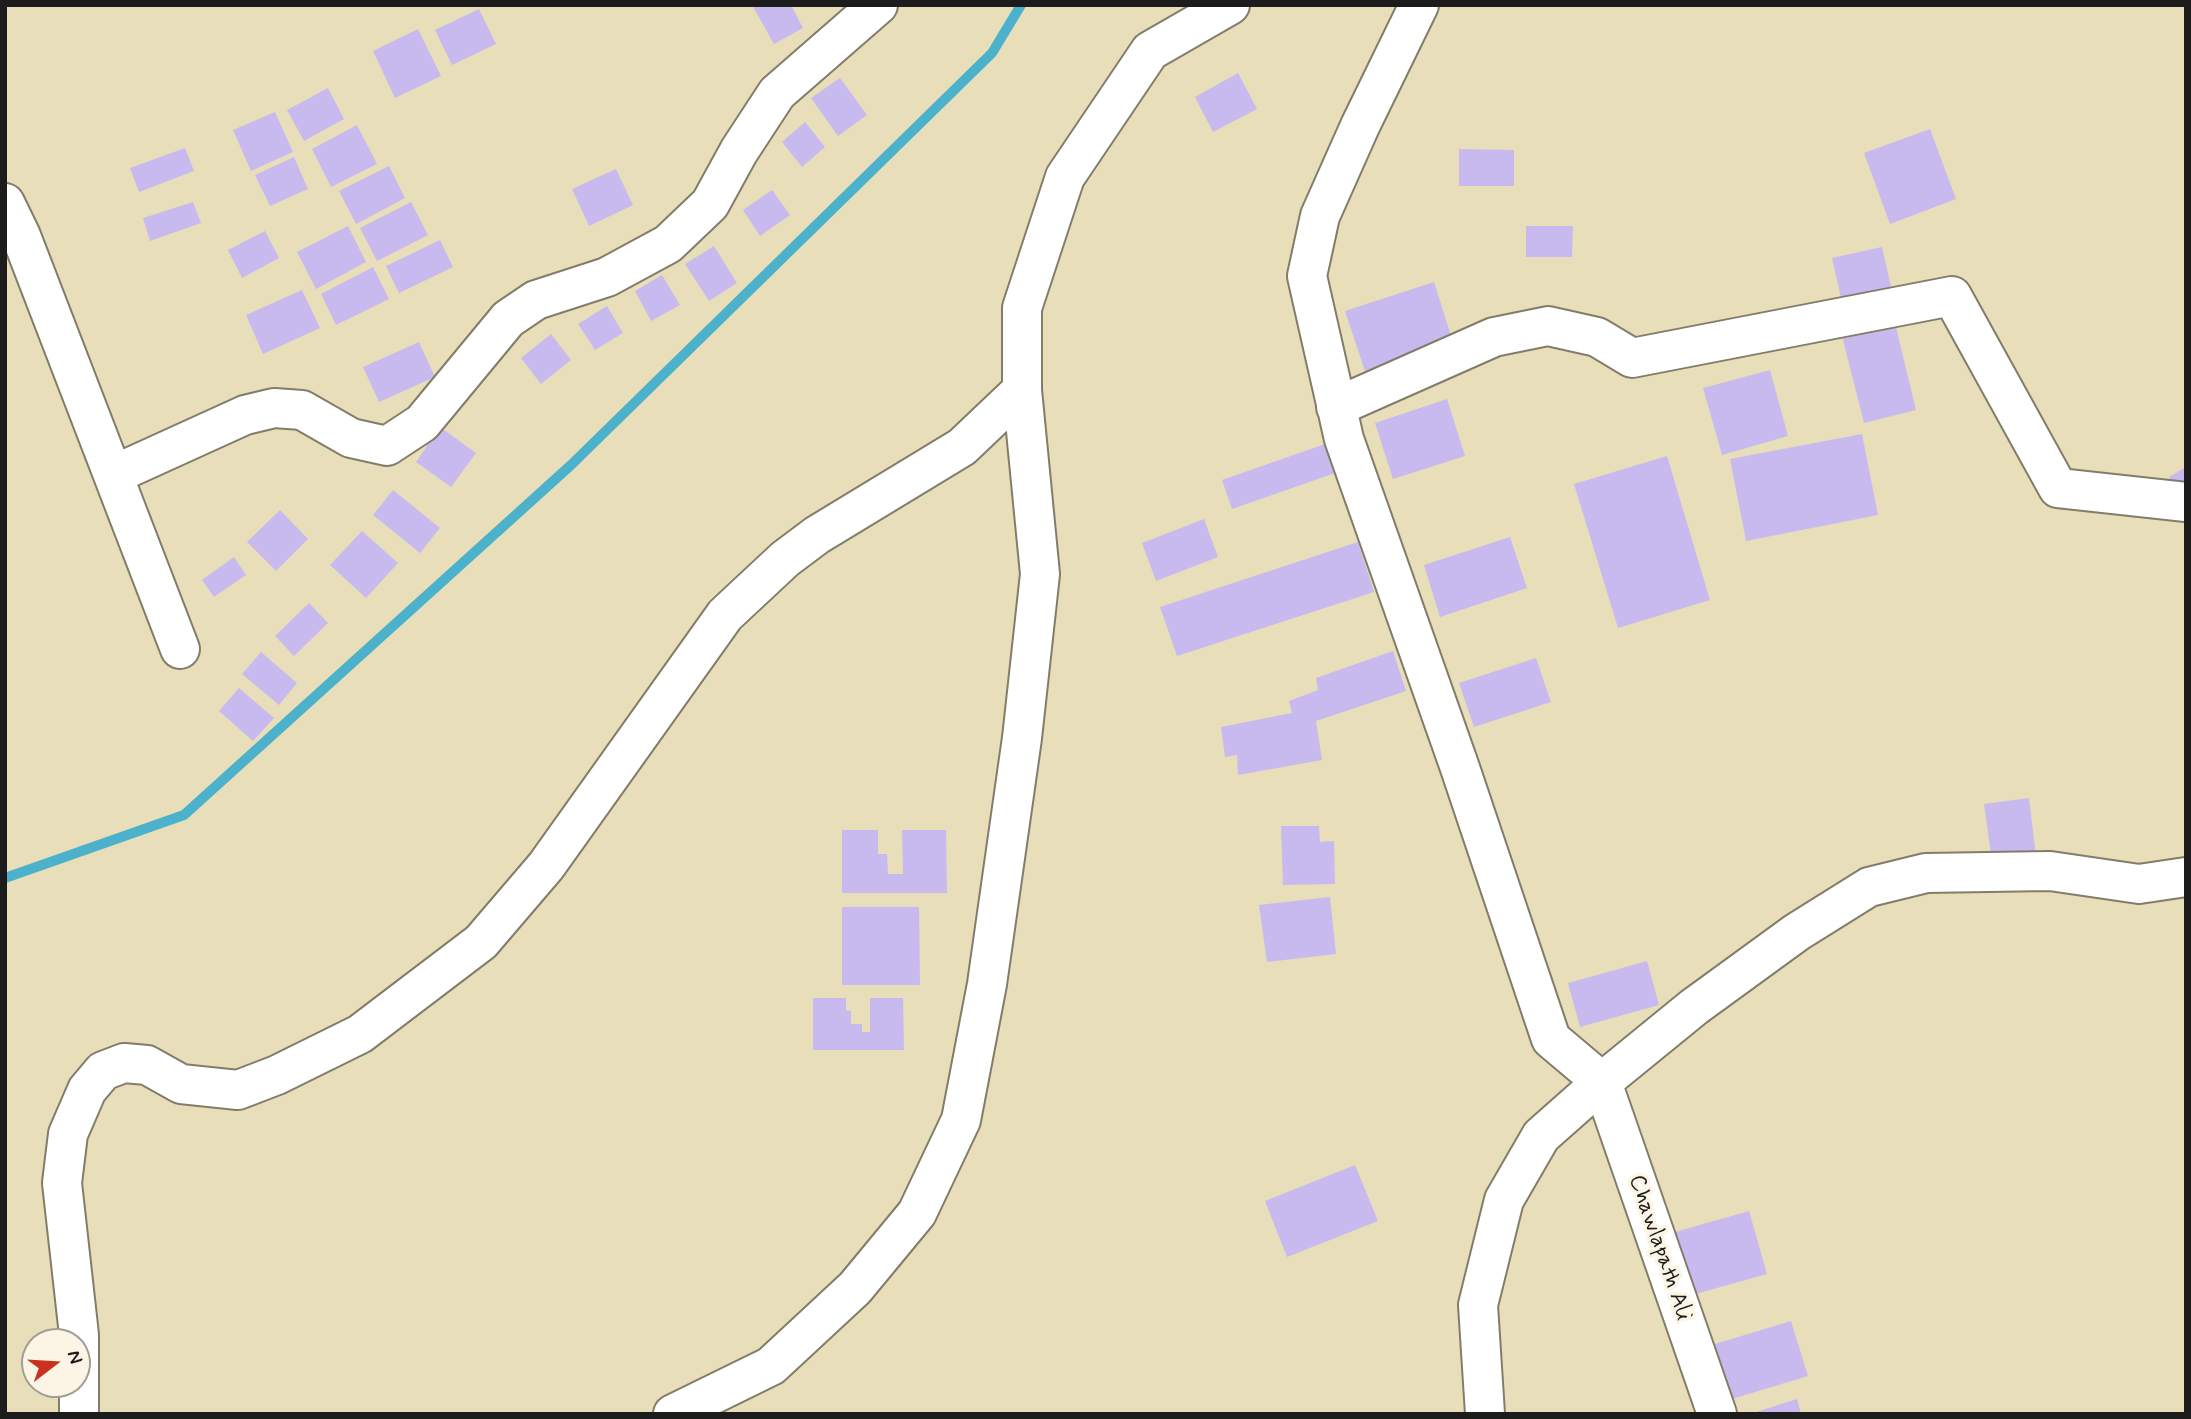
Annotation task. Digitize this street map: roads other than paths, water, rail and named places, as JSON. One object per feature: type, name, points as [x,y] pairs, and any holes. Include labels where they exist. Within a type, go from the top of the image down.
[{"type":"street","points":[[113,475],[245,415],[274,408],[302,410],[351,438],[387,446],[422,423],[508,319],[536,300],[607,277],[668,244],[710,204],[739,151],[777,93],[878,5]]},
{"type":"street","points":[[673,1414],[771,1366],[855,1288],[918,1213],[961,1120],[988,985],[1023,738],[1040,574],[1022,390],[1022,308],[1065,177],[1150,51],[1230,5]]},
{"type":"street","points":[[1419,5],[1320,216],[1307,276],[1344,439],[1460,768],[1551,1039],[1601,1082]]},
{"type":"street","points":[[5,203],[21,236],[180,649]]},
{"type":"street","points":[[1336,407],[1494,337],[1548,326],[1597,337],[1632,358],[1952,296],[2059,488],[2186,502]]},
{"type":"street","points":[[79,1414],[79,1335],[62,1183],[68,1134],[87,1090],[103,1071],[124,1063],[147,1065],[181,1084],[238,1090],[277,1075],[360,1034],[481,942],[546,866],[725,615],[785,559],[817,535],[962,447],[1022,390]]},
{"type":"street","points":[[1485,1414],[1478,1305],[1504,1200],[1541,1136],[1601,1082],[1694,1007],[1787,940],[1869,887],[1926,873],[2049,871],[2139,884],[2186,877]]},
{"type":"street","name":"Chawlapath Ali","points":[[1601,1082],[1717,1414]]},
{"type":"waterway","points":[[5,878],[184,815],[571,465],[992,53],[1021,5]]}]
